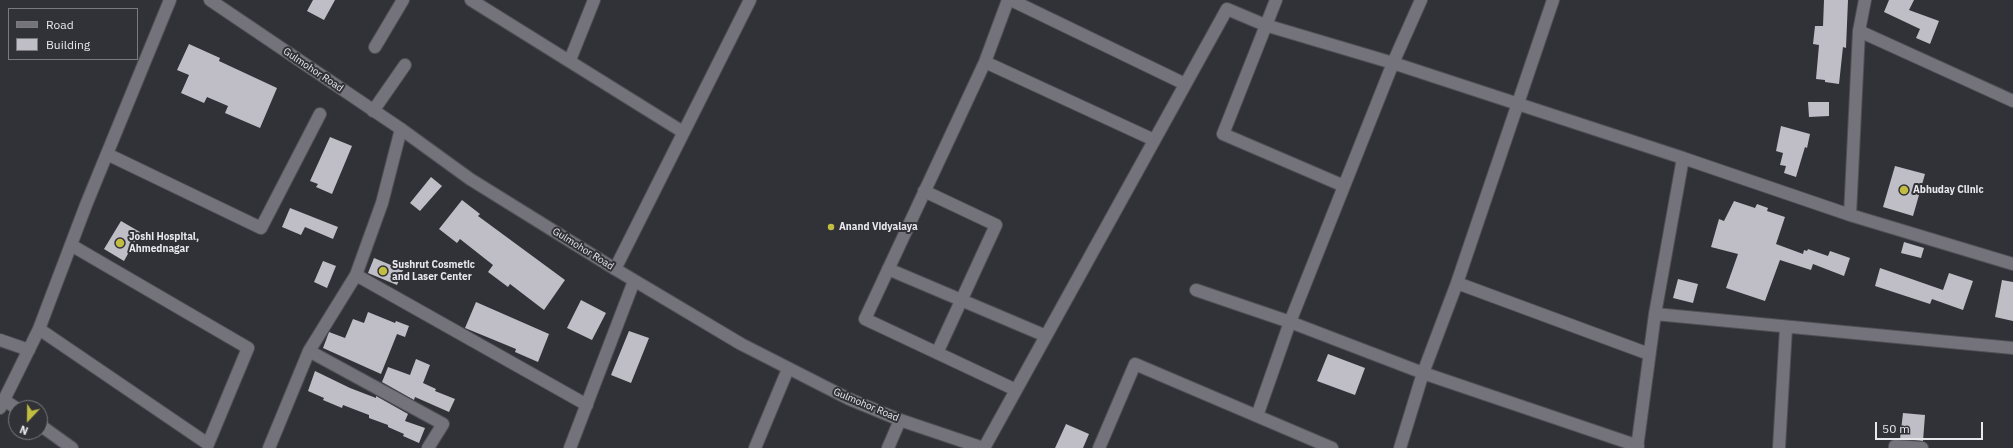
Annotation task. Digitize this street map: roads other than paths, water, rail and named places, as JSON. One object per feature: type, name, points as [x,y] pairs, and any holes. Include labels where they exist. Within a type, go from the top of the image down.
[{"type":"street","points":[[2,404],[39,329],[107,154],[170,0]]},
{"type":"street","name":"Gulmohor Road","points":[[210,0],[400,129],[470,179],[634,281],[741,344],[849,399],[900,420],[984,448]]},
{"type":"street","points":[[375,47],[403,0]]},
{"type":"street","points":[[471,0],[570,60],[683,132]]},
{"type":"street","points":[[570,60],[594,0]]},
{"type":"street","points":[[615,269],[750,0]]},
{"type":"street","points":[[1008,0],[984,62],[865,319],[1016,390]]},
{"type":"street","points":[[1012,0],[1185,84]]},
{"type":"street","points":[[1276,0],[1265,24],[1223,134],[1344,186]]},
{"type":"street","points":[[1256,416],[1290,322],[1393,63],[1421,0]]},
{"type":"street","points":[[1400,448],[1423,373],[1457,283],[1553,0]]},
{"type":"street","points":[[1850,214],[1860,31],[1865,0]]},
{"type":"street","points":[[984,448],[1227,8],[1265,24],[1393,63],[1850,214],[2013,264]]},
{"type":"street","points":[[1860,31],[2013,101]]},
{"type":"street","points":[[984,62],[1154,140]]},
{"type":"street","points":[[373,111],[404,65]]},
{"type":"street","points":[[107,154],[261,228],[320,114]]},
{"type":"street","points":[[269,448],[309,351],[356,275],[382,203],[400,129]]},
{"type":"street","points":[[1196,290],[1290,322],[1423,373],[1637,447],[1655,314],[1683,158]]},
{"type":"street","points":[[924,191],[996,225],[937,353]]},
{"type":"street","points":[[39,329],[208,444],[248,348],[72,245]]},
{"type":"street","points":[[888,269],[1046,336]]},
{"type":"street","points":[[356,275],[587,405]]},
{"type":"street","points":[[570,448],[634,281]]},
{"type":"street","points":[[1457,283],[1650,354]]},
{"type":"street","points":[[1655,314],[1786,328],[2013,348]]},
{"type":"street","points":[[1779,448],[1786,328]]},
{"type":"street","points":[[0,340],[29,350]]},
{"type":"street","points":[[309,351],[443,424],[428,448]]},
{"type":"street","points":[[1098,448],[1135,364],[1332,448]]},
{"type":"street","points":[[755,448],[788,369]]},
{"type":"street","points":[[888,448],[900,420]]},
{"type":"street","points":[[48,431],[72,448]]},
{"type":"street","points":[[1895,448],[1895,446],[1922,448]]},
{"type":"place","name":"Abhuday Clinic","points":[[1904,190]]},
{"type":"place","name":"Anand Vidyalaya","points":[[831,227]]},
{"type":"place","name":"Joshi Hospital, Ahmednagar","points":[[120,243]]},
{"type":"place","name":"Sushrut Cosmetic and Laser Center","points":[[383,271]]}]
